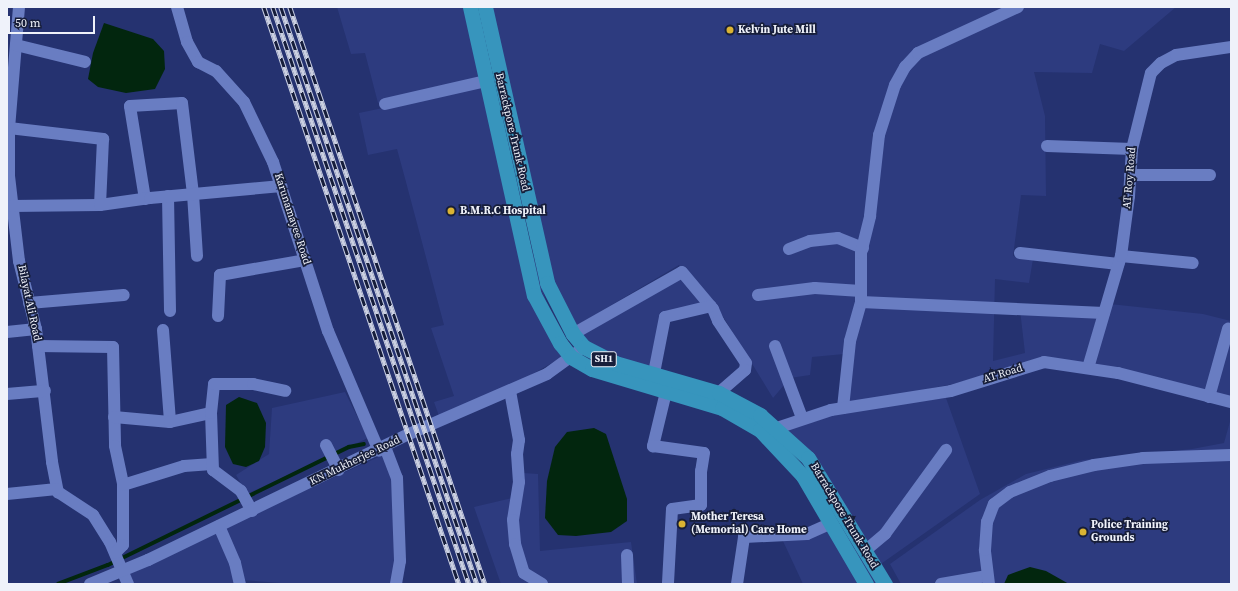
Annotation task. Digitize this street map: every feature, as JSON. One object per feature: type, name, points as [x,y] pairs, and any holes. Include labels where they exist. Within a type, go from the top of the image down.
[{"type":"main road","name":"Barrackpore Trunk Road","points":[[470,7],[534,295],[543,316],[571,357],[611,377],[722,408],[760,430],[803,476],[832,523],[866,584]]},
{"type":"main road","name":"Barrackpore Trunk Road","points":[[485,7],[547,284],[573,334],[584,347],[615,363],[654,373],[719,393],[750,408],[777,428],[808,458],[866,550],[885,584]]},
{"type":"street","name":"Bilayat Ali Road","points":[[20,7],[12,27],[16,45],[9,106],[10,128],[8,151],[12,206],[13,261],[29,303],[36,329],[57,489]]},
{"type":"street","name":"Karunamayee Road","points":[[177,7],[187,42],[198,62],[216,70],[244,102],[273,162],[342,369],[397,478],[400,561],[396,584]]},
{"type":"street","points":[[843,408],[850,341],[861,297],[863,248],[870,216],[879,135],[895,85],[905,67],[918,53],[1018,7]]},
{"type":"street","points":[[16,45],[85,62]]},
{"type":"street","name":"AT Roy Road","points":[[1088,368],[1119,260],[1132,149],[1148,81],[1161,63],[1176,55],[1231,47]]},
{"type":"street","points":[[385,104],[486,81]]},
{"type":"street","points":[[144,199],[130,106],[182,103],[193,194],[197,256]]},
{"type":"street","points":[[10,128],[103,139],[100,205]]},
{"type":"street","points":[[1047,146],[1132,149]]},
{"type":"street","points":[[1130,175],[1210,175]]},
{"type":"street","points":[[12,206],[100,205],[168,196],[281,186]]},
{"type":"street","points":[[168,196],[170,311]]},
{"type":"street","points":[[789,249],[810,241],[838,238],[863,248]]},
{"type":"street","points":[[1020,253],[1119,260],[1193,263]]},
{"type":"street","points":[[218,316],[220,275],[305,260]]},
{"type":"street","points":[[573,334],[680,272],[711,306],[746,366],[719,393]]},
{"type":"street","points":[[758,295],[815,288],[861,297],[1104,313]]},
{"type":"street","points":[[29,303],[124,295]]},
{"type":"street","points":[[654,373],[665,317],[711,306]]},
{"type":"street","points":[[7,332],[36,329]]},
{"type":"street","points":[[1209,397],[1228,329]]},
{"type":"street","points":[[163,330],[170,422]]},
{"type":"street","points":[[38,346],[113,347],[115,446],[123,485],[123,545],[115,553]]},
{"type":"street","points":[[775,346],[802,418]]},
{"type":"street","name":"KN Mukherjee Road","points":[[90,584],[123,572],[339,470],[409,434],[547,374],[584,347]]},
{"type":"street","name":"AT Road","points":[[777,428],[802,418],[843,408],[951,391],[1044,362],[1088,368],[1231,402]]},
{"type":"street","points":[[252,511],[242,491],[213,470],[211,413],[214,384],[253,384],[285,391]]},
{"type":"street","points":[[7,394],[45,391]]},
{"type":"street","points":[[510,391],[519,440],[517,454],[519,482],[513,520],[515,544],[524,573],[542,584]]},
{"type":"street","points":[[666,392],[653,446],[704,453],[701,470],[701,505],[672,509],[668,584]]},
{"type":"street","points":[[114,417],[170,422],[211,413]]},
{"type":"street","points":[[326,445],[339,470]]},
{"type":"street","points":[[866,550],[885,534],[946,450]]},
{"type":"street","points":[[941,584],[988,580],[985,550],[988,517],[994,504],[1010,492],[1050,476],[1094,465],[1143,458],[1231,455]]},
{"type":"street","points":[[123,485],[184,466],[212,464]]},
{"type":"street","points":[[7,494],[57,489],[58,492],[93,515],[115,553],[128,584]]},
{"type":"street","points":[[737,584],[744,537],[807,534],[832,523]]},
{"type":"street","points":[[219,526],[235,563],[240,584]]},
{"type":"street","points":[[627,555],[628,584]]},
{"type":"shaded area","points":[[337,7],[477,7],[492,76],[378,103],[365,53],[351,54]]},
{"type":"shaded area","points":[[490,7],[1176,7],[1124,51],[1100,44],[1092,73],[1034,72],[1045,116],[1046,196],[1021,195],[1013,256],[1033,259],[1029,283],[995,279],[993,361],[1025,353],[1020,310],[1099,309],[1084,364],[1046,358],[953,384],[846,405],[882,131],[872,135],[874,151],[858,304],[844,345],[844,354],[812,357],[810,375],[790,378],[773,398],[716,305],[679,265],[571,329],[539,240]]},
{"type":"shaded area","points":[[104,23],[153,39],[164,51],[165,69],[155,89],[126,93],[98,87],[88,79],[93,53]]},
{"type":"shaded area","points":[[493,85],[529,240],[549,312],[573,351],[522,380],[439,416],[434,402],[454,396],[431,328],[444,325],[397,149],[368,155],[359,113]]},
{"type":"shaded area","points":[[681,276],[703,304],[662,317],[651,379],[577,337]]},
{"type":"shaded area","points":[[1110,304],[1203,314],[1231,321],[1231,397],[1092,367]]},
{"type":"shaded area","points":[[345,392],[368,438],[247,494],[236,475],[269,454],[272,408]]},
{"type":"shaded area","points":[[239,397],[257,403],[266,423],[265,447],[259,461],[246,467],[233,464],[225,447],[226,405]]},
{"type":"shaded area","points":[[946,398],[980,494],[878,566],[806,455],[775,433],[840,412]]},
{"type":"shaded area","name":"Police Training Grounds","points":[[1231,418],[1231,584],[901,584],[890,564],[980,500],[1026,474],[1083,460],[1192,449],[1224,443]]},
{"type":"shaded area","points":[[594,428],[606,434],[627,499],[627,521],[611,532],[576,536],[558,535],[545,518],[547,481],[555,447],[567,432]]},
{"type":"shaded area","points":[[385,454],[391,478],[396,560],[392,584],[293,584],[243,580],[223,528]]},
{"type":"shaded area","points":[[523,473],[538,474],[540,551],[631,542],[637,584],[501,584],[474,507],[521,496]]},
{"type":"shaded area","points":[[841,526],[877,584],[803,584],[783,541]]},
{"type":"shaded area","points":[[217,532],[237,584],[132,584],[129,574]]},
{"type":"shaded area","points":[[1030,567],[1046,571],[1069,584],[1004,584],[1008,575]]},
{"type":"waterway","points":[[58,584],[108,565],[349,447],[364,444]]},
{"type":"railway","points":[[264,7],[459,584]]},
{"type":"railway","points":[[273,7],[469,584]]},
{"type":"railway","points":[[281,7],[477,584]]},
{"type":"railway","points":[[290,7],[485,584]]},
{"type":"place","name":"Kelvin Jute Mill","points":[[730,30]]},
{"type":"place","name":"B.M.R.C Hospital","points":[[451,211]]},
{"type":"place","name":"Mother Teresa (Memorial) Care Home","points":[[682,524]]},
{"type":"place","name":"Police Training Grounds","points":[[1083,532]]}]
